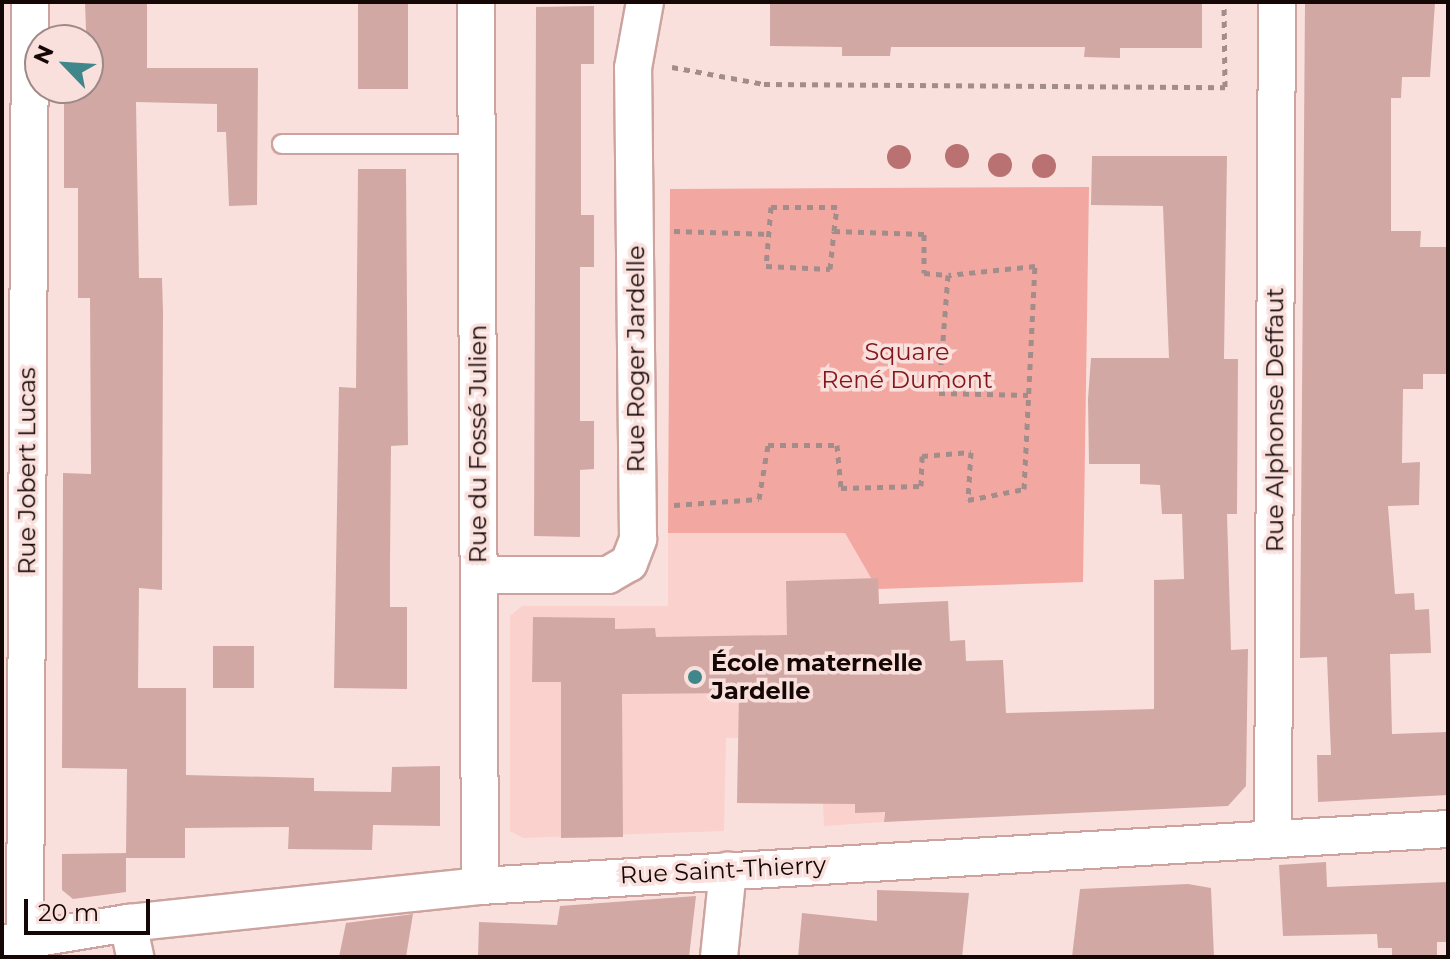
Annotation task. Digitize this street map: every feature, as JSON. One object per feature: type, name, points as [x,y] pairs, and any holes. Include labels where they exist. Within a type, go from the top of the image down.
[{"type":"street","name":"Rue Jobert Lucas","points":[[14,942],[30,2]]},
{"type":"street","name":"Rue du Fossé Julien","points":[[476,2],[480,886]]},
{"type":"street","name":"Rue Roger Jardelle","points":[[479,575],[608,575],[629,563],[638,539],[633,68],[645,2]]},
{"type":"street","name":"Rue Alphonse Deffaut","points":[[1273,837],[1277,2]]},
{"type":"street","name":"Rue Saint-Thierry","points":[[14,942],[132,940],[480,886],[1448,829]]},
{"type":"street","points":[[719,957],[728,870]]},
{"type":"lane","points":[[282,144],[477,144]]},
{"type":"path","points":[[633,68],[672,67],[764,84],[1225,87],[1224,2]]},
{"type":"path","points":[[771,207],[837,207],[834,231],[830,269],[766,266],[771,207]]},
{"type":"path","points":[[638,510],[759,499],[768,445],[837,445],[841,488],[921,486],[922,456],[971,452],[968,500],[1024,489],[1035,266],[948,275],[924,273],[924,234],[834,231]]},
{"type":"path","points":[[635,234],[769,234]]},
{"type":"path","points":[[948,275],[939,393],[1028,395]]},
{"type":"shaded area","name":"École maternelle Jardelle","points":[[668,533],[845,533],[871,578],[878,578],[884,822],[824,826],[820,737],[726,738],[724,831],[523,838],[510,831],[510,616],[522,606],[668,606]]},
{"type":"green space","name":"Square René Dumont","points":[[1089,187],[1083,582],[878,589],[878,578],[871,578],[845,533],[668,533],[670,189]]},
{"type":"building","points":[[85,2],[147,2],[147,68],[258,68],[257,205],[229,206],[226,132],[217,132],[217,104],[136,102],[139,278],[162,278],[163,312],[162,590],[139,588],[138,688],[186,688],[186,775],[314,778],[314,791],[391,792],[392,767],[440,766],[440,826],[373,825],[372,850],[288,849],[289,827],[185,828],[185,858],[126,858],[126,892],[73,899],[62,890],[62,854],[126,853],[127,769],[62,768],[63,473],[91,474],[90,298],[78,298],[78,188],[64,188],[64,104],[104,104],[104,24],[86,24]]},
{"type":"building","points":[[358,2],[408,2],[408,89],[358,89]]},
{"type":"building","points":[[770,2],[1202,2],[1202,48],[1120,48],[1120,58],[1084,57],[1085,47],[891,47],[890,56],[842,56],[842,47],[770,46]]},
{"type":"building","points":[[1305,2],[1435,3],[1430,77],[1402,77],[1401,98],[1391,98],[1391,231],[1421,231],[1420,247],[1448,247],[1448,374],[1423,374],[1423,389],[1403,389],[1402,463],[1420,462],[1419,505],[1388,506],[1395,594],[1414,593],[1415,610],[1429,609],[1431,653],[1390,654],[1392,734],[1448,732],[1448,795],[1318,802],[1317,755],[1331,755],[1327,657],[1300,658]]},
{"type":"building","points":[[594,6],[594,64],[581,64],[581,215],[594,215],[594,267],[580,267],[580,421],[594,421],[594,469],[580,470],[580,537],[534,536],[536,7]]},
{"type":"building","points":[[1092,156],[1227,156],[1224,359],[1238,359],[1237,514],[1227,514],[1231,650],[1248,649],[1246,786],[1228,806],[884,822],[885,812],[855,813],[855,804],[737,803],[739,693],[622,694],[623,837],[561,838],[561,682],[532,682],[533,617],[615,618],[615,629],[655,628],[656,637],[787,635],[786,581],[878,578],[879,604],[948,601],[950,641],[965,640],[966,661],[1003,660],[1006,713],[1154,709],[1154,580],[1184,579],[1182,514],[1162,514],[1160,485],[1140,484],[1140,464],[1089,464],[1088,399],[1091,358],[1169,358],[1163,206],[1091,205]]},
{"type":"building","points":[[358,169],[406,169],[408,445],[391,446],[390,607],[407,607],[407,689],[334,688],[339,387],[356,388]]},
{"type":"building","points":[[213,646],[254,646],[254,688],[213,688]]},
{"type":"building","points":[[1326,862],[1327,887],[1448,882],[1448,942],[1437,942],[1437,957],[1392,957],[1392,948],[1378,948],[1377,934],[1283,936],[1279,865]]},
{"type":"building","points":[[1188,884],[1211,888],[1214,957],[1072,957],[1080,889]]},
{"type":"building","points":[[877,890],[969,893],[962,957],[798,957],[802,913],[877,921]]},
{"type":"building","points":[[696,896],[689,957],[478,957],[479,922],[557,925],[560,906]]},
{"type":"building","points":[[413,914],[406,957],[339,957],[346,923]]},
{"type":"place","name":"École maternelle Jardelle","points":[[695,677]]}]
